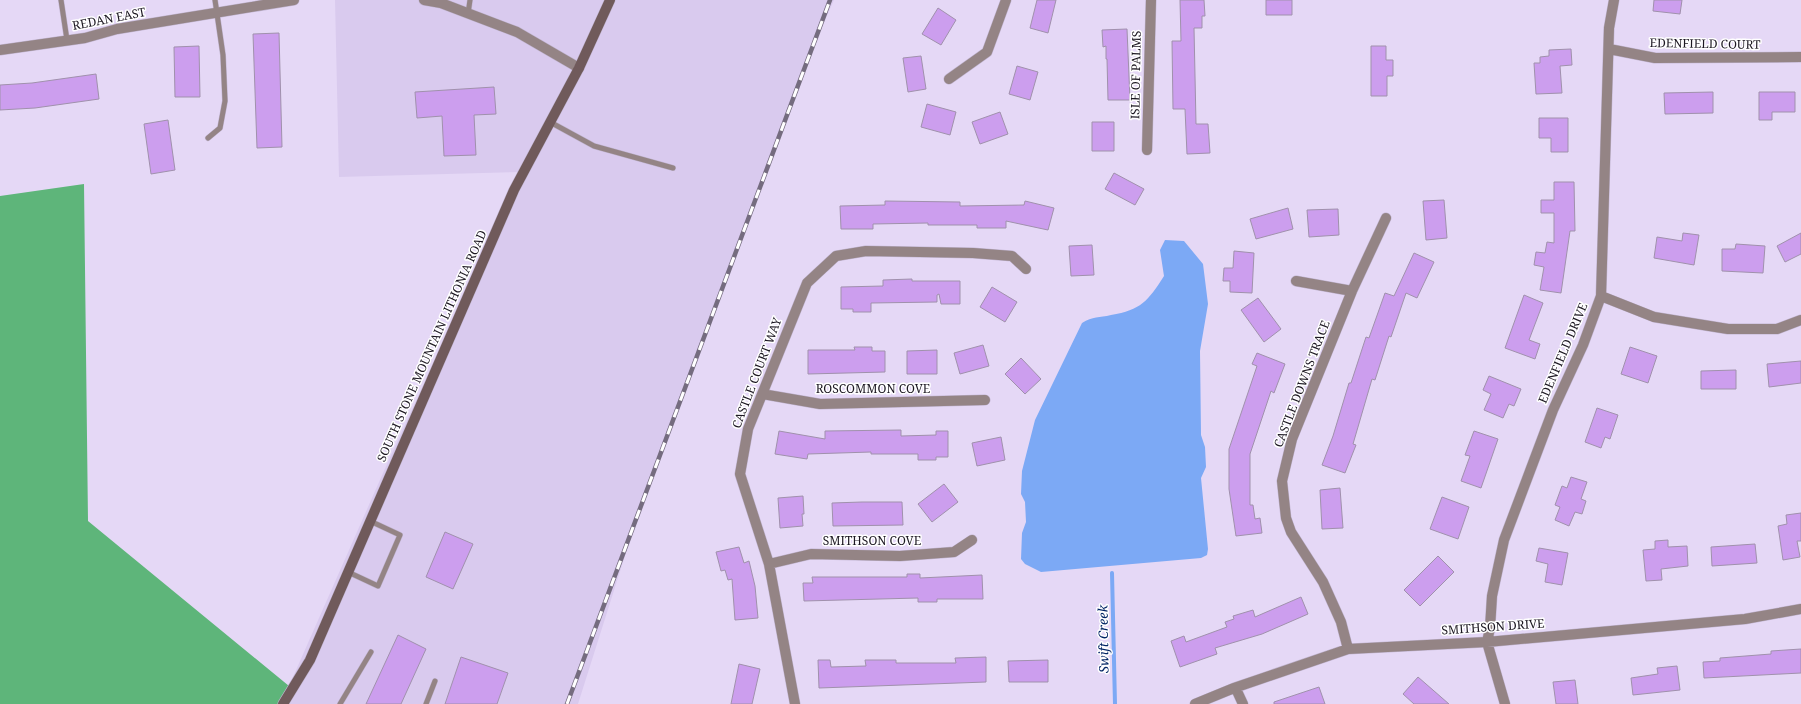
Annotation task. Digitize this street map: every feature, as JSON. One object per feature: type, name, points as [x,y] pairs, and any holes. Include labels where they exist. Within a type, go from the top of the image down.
[{"type":"main road","name":"SOUTH STONE MOUNTAIN LITHONIA ROAD","points":[[286,703],[310,660],[514,190],[579,68],[610,0]]},
{"type":"street","name":"REDAN EAST","points":[[0,50],[85,38],[117,29],[294,0]]},
{"type":"street","points":[[424,0],[441,3],[518,32],[579,68]]},
{"type":"street","points":[[949,79],[987,52],[1006,0]]},
{"type":"street","name":"ISLE OF PALMS","points":[[1147,150],[1151,0]]},
{"type":"street","name":"EDENFIELD DRIVE","points":[[1505,704],[1487,642],[1490,628],[1492,596],[1504,540],[1553,410],[1583,345],[1601,296],[1609,28],[1614,0]]},
{"type":"street","name":"EDENFIELD COURT","points":[[1609,49],[1655,58],[1801,57]]},
{"type":"street","name":"CASTLE DOWNS TRACE","points":[[1348,649],[1341,622],[1323,582],[1291,532],[1286,518],[1282,481],[1292,439],[1352,291],[1386,218]]},
{"type":"street","name":"CASTLE COURT WAY","points":[[795,704],[769,564],[740,474],[748,430],[807,283],[836,256],[866,250],[973,252],[1012,256],[1026,269]]},
{"type":"street","points":[[1296,281],[1352,291]]},
{"type":"street","points":[[1601,296],[1654,317],[1728,329],[1777,329],[1801,320]]},
{"type":"street","name":"ROSCOMMON COVE","points":[[762,394],[820,404],[985,400]]},
{"type":"street","name":"SMITHSON COVE","points":[[769,564],[811,554],[900,556],[954,552],[972,540]]},
{"type":"street","name":"SMITHSON DRIVE","points":[[1195,704],[1234,688],[1348,649],[1487,642],[1745,619],[1801,609]]},
{"type":"street","points":[[1234,688],[1243,704]]},
{"type":"lane","points":[[62,0],[67,40]]},
{"type":"lane","points":[[208,138],[220,128],[225,101],[223,55],[215,0]]},
{"type":"lane","points":[[468,14],[470,0]]},
{"type":"lane","points":[[550,122],[594,146],[673,168]]},
{"type":"lane","points":[[348,572],[378,586],[400,535],[370,521]]},
{"type":"lane","points":[[340,704],[371,652]]},
{"type":"lane","points":[[426,704],[435,681]]},
{"type":"shaded area","points":[[335,0],[834,0],[813,47],[642,502],[578,704],[279,704],[289,686],[387,464],[521,172],[339,177]]},
{"type":"green space","points":[[84,184],[88,521],[289,686],[279,704],[0,704],[0,196]]},
{"type":"water","points":[[1165,240],[1184,241],[1203,264],[1208,304],[1200,351],[1201,435],[1205,447],[1206,467],[1201,478],[1208,549],[1207,555],[1201,558],[1041,572],[1025,564],[1021,559],[1022,533],[1026,522],[1025,502],[1021,494],[1022,471],[1035,420],[1082,323],[1093,318],[1121,313],[1137,307],[1153,292],[1164,276],[1160,250]]},
{"type":"building","points":[[1037,0],[1056,0],[1048,33],[1030,28]]},
{"type":"building","points":[[1180,0],[1204,0],[1205,16],[1202,16],[1202,28],[1194,28],[1196,124],[1208,124],[1210,153],[1187,154],[1185,109],[1173,109],[1172,41],[1181,41]]},
{"type":"building","points":[[1266,0],[1292,0],[1292,15],[1266,15]]},
{"type":"building","points":[[1654,0],[1682,0],[1680,14],[1653,11]]},
{"type":"building","points":[[938,8],[956,20],[941,45],[922,34]]},
{"type":"building","points":[[1127,29],[1130,100],[1108,100],[1106,46],[1103,47],[1102,30]]},
{"type":"building","points":[[279,33],[282,147],[257,148],[253,34]]},
{"type":"building","points":[[199,46],[200,97],[175,97],[174,47]]},
{"type":"building","points":[[1371,46],[1386,46],[1386,60],[1393,60],[1393,76],[1387,76],[1387,96],[1371,96]]},
{"type":"building","points":[[1571,49],[1572,65],[1560,66],[1562,93],[1536,94],[1534,63],[1540,63],[1540,57],[1549,56],[1549,50]]},
{"type":"building","points":[[921,56],[926,89],[908,92],[903,58]]},
{"type":"building","points":[[1017,66],[1038,72],[1030,100],[1009,94]]},
{"type":"building","points":[[96,74],[99,99],[35,108],[0,110],[0,85],[32,83]]},
{"type":"building","points":[[494,87],[496,114],[474,115],[476,155],[444,156],[442,116],[417,118],[415,92]]},
{"type":"building","points":[[1713,92],[1713,113],[1665,114],[1664,93]]},
{"type":"building","points":[[1759,92],[1795,92],[1795,112],[1772,112],[1772,120],[1759,120]]},
{"type":"building","points":[[927,104],[956,112],[950,135],[921,127]]},
{"type":"building","points":[[1000,112],[1008,134],[980,144],[972,122]]},
{"type":"building","points":[[1539,118],[1568,118],[1568,152],[1551,152],[1551,138],[1539,138]]},
{"type":"building","points":[[168,120],[175,170],[151,174],[144,124]]},
{"type":"building","points":[[1092,122],[1114,122],[1114,151],[1092,151]]},
{"type":"building","points":[[1114,173],[1144,189],[1135,205],[1105,189]]},
{"type":"building","points":[[1554,182],[1574,182],[1575,231],[1570,231],[1561,293],[1540,290],[1544,267],[1534,265],[1536,252],[1545,253],[1547,242],[1554,243],[1554,213],[1541,213],[1541,200],[1554,200]]},
{"type":"building","points":[[1444,200],[1447,238],[1426,240],[1423,201]]},
{"type":"building","points":[[885,201],[960,202],[960,206],[1024,205],[1025,201],[1054,208],[1048,230],[1006,221],[1006,228],[977,228],[977,225],[928,225],[928,223],[873,224],[873,229],[841,229],[840,206],[885,205]]},
{"type":"building","points":[[1288,208],[1293,229],[1256,239],[1250,219]]},
{"type":"building","points":[[1338,209],[1339,235],[1309,237],[1307,210]]},
{"type":"building","points":[[1683,233],[1699,235],[1694,265],[1654,258],[1657,237],[1682,241]]},
{"type":"building","points":[[1801,233],[1801,254],[1785,262],[1777,246]]},
{"type":"building","points":[[1736,244],[1765,246],[1763,273],[1722,271],[1722,249],[1735,249]]},
{"type":"building","points":[[1092,245],[1094,275],[1071,276],[1069,246]]},
{"type":"building","points":[[1234,251],[1254,253],[1252,293],[1230,292],[1230,281],[1223,281],[1224,268],[1233,268]]},
{"type":"building","points":[[1414,253],[1434,262],[1417,298],[1406,293],[1391,337],[1389,336],[1375,380],[1372,379],[1353,444],[1356,445],[1345,473],[1322,465],[1333,436],[1349,383],[1351,383],[1366,337],[1369,338],[1385,293],[1394,296]]},
{"type":"building","points":[[912,279],[912,281],[960,281],[960,304],[941,304],[939,294],[937,295],[937,302],[871,303],[871,312],[853,312],[853,309],[841,309],[841,287],[883,286],[883,280]]},
{"type":"building","points":[[992,287],[1017,302],[1005,322],[980,307]]},
{"type":"building","points":[[1524,295],[1543,303],[1529,340],[1540,344],[1535,359],[1505,348]]},
{"type":"building","points":[[1258,298],[1281,329],[1264,342],[1241,310]]},
{"type":"building","points":[[983,345],[989,366],[960,374],[954,353]]},
{"type":"building","points":[[854,347],[872,347],[872,351],[885,351],[885,372],[808,374],[808,350],[855,350]]},
{"type":"building","points":[[1630,347],[1657,356],[1648,383],[1621,374]]},
{"type":"building","points":[[937,350],[937,374],[907,374],[907,351]]},
{"type":"building","points":[[1257,353],[1285,364],[1274,393],[1271,391],[1250,454],[1250,505],[1253,505],[1255,519],[1260,518],[1262,533],[1236,536],[1229,489],[1229,449],[1257,366],[1252,364]]},
{"type":"building","points":[[1021,358],[1041,379],[1025,394],[1005,374]]},
{"type":"building","points":[[1801,361],[1801,383],[1769,387],[1767,364]]},
{"type":"building","points":[[1736,370],[1736,389],[1701,389],[1701,371]]},
{"type":"building","points":[[1489,376],[1521,389],[1514,406],[1509,404],[1503,418],[1484,410],[1491,394],[1483,390]]},
{"type":"building","points":[[1597,408],[1618,415],[1610,439],[1605,437],[1601,448],[1585,442]]},
{"type":"building","points":[[901,430],[901,436],[936,435],[936,431],[948,431],[948,457],[936,457],[936,460],[918,460],[918,454],[871,454],[871,452],[808,454],[807,459],[775,454],[779,431],[825,439],[825,431]]},
{"type":"building","points":[[1474,431],[1498,439],[1481,488],[1461,481],[1470,456],[1465,455]]},
{"type":"building","points":[[1001,437],[1005,460],[977,466],[972,443]]},
{"type":"building","points":[[1571,477],[1587,482],[1581,499],[1586,501],[1582,514],[1575,512],[1569,526],[1555,520],[1560,507],[1555,505],[1562,486],[1567,488]]},
{"type":"building","points":[[944,484],[958,502],[932,522],[918,504]]},
{"type":"building","points":[[1340,488],[1343,528],[1322,529],[1320,490]]},
{"type":"building","points":[[803,496],[803,526],[780,528],[778,498]]},
{"type":"building","points":[[1442,497],[1469,507],[1458,539],[1430,529]]},
{"type":"building","points":[[902,502],[903,525],[833,526],[832,503]]},
{"type":"building","points":[[1801,513],[1801,541],[1797,541],[1800,557],[1783,560],[1778,526],[1787,524],[1786,515]]},
{"type":"building","points":[[445,532],[473,544],[453,589],[426,577]]},
{"type":"building","points":[[1668,540],[1668,547],[1687,546],[1688,566],[1661,569],[1662,580],[1646,581],[1643,550],[1655,549],[1655,541]]},
{"type":"building","points":[[1755,544],[1757,563],[1712,566],[1711,547]]},
{"type":"building","points":[[739,547],[744,563],[749,561],[755,586],[758,618],[735,620],[732,579],[728,580],[725,570],[721,571],[716,552]]},
{"type":"building","points":[[1539,548],[1568,553],[1562,585],[1545,582],[1548,564],[1536,561]]},
{"type":"building","points":[[1438,556],[1454,572],[1420,606],[1404,590]]},
{"type":"building","points":[[907,574],[920,574],[920,578],[982,575],[983,599],[937,599],[937,602],[918,602],[918,598],[804,601],[803,583],[813,583],[812,577],[907,577]]},
{"type":"building","points":[[1301,597],[1308,614],[1262,634],[1215,648],[1217,654],[1180,667],[1171,641],[1184,636],[1186,642],[1227,627],[1225,622],[1234,619],[1233,616],[1253,610],[1255,617]]},
{"type":"building","points":[[398,635],[426,649],[401,704],[366,704]]},
{"type":"building","points":[[1801,649],[1801,673],[1704,678],[1703,662],[1720,661],[1720,658],[1771,654],[1771,651]]},
{"type":"building","points":[[461,657],[508,673],[497,704],[445,704]]},
{"type":"building","points":[[986,657],[986,682],[819,688],[818,660],[830,660],[831,667],[866,666],[865,660],[896,660],[896,663],[956,663],[955,658]]},
{"type":"building","points":[[1048,660],[1048,682],[1009,682],[1008,661]]},
{"type":"building","points":[[739,664],[760,669],[752,704],[731,704]]},
{"type":"building","points":[[1677,666],[1680,690],[1633,695],[1631,678],[1658,674],[1657,668]]},
{"type":"building","points":[[1418,677],[1449,704],[1414,704],[1403,694]]},
{"type":"building","points":[[1575,680],[1578,704],[1556,704],[1553,682]]},
{"type":"building","points":[[1319,687],[1325,704],[1274,704],[1274,702]]},
{"type":"waterway","name":"Swift Creek","points":[[1112,573],[1115,704]]},
{"type":"railway","points":[[567,704],[830,0]]}]
